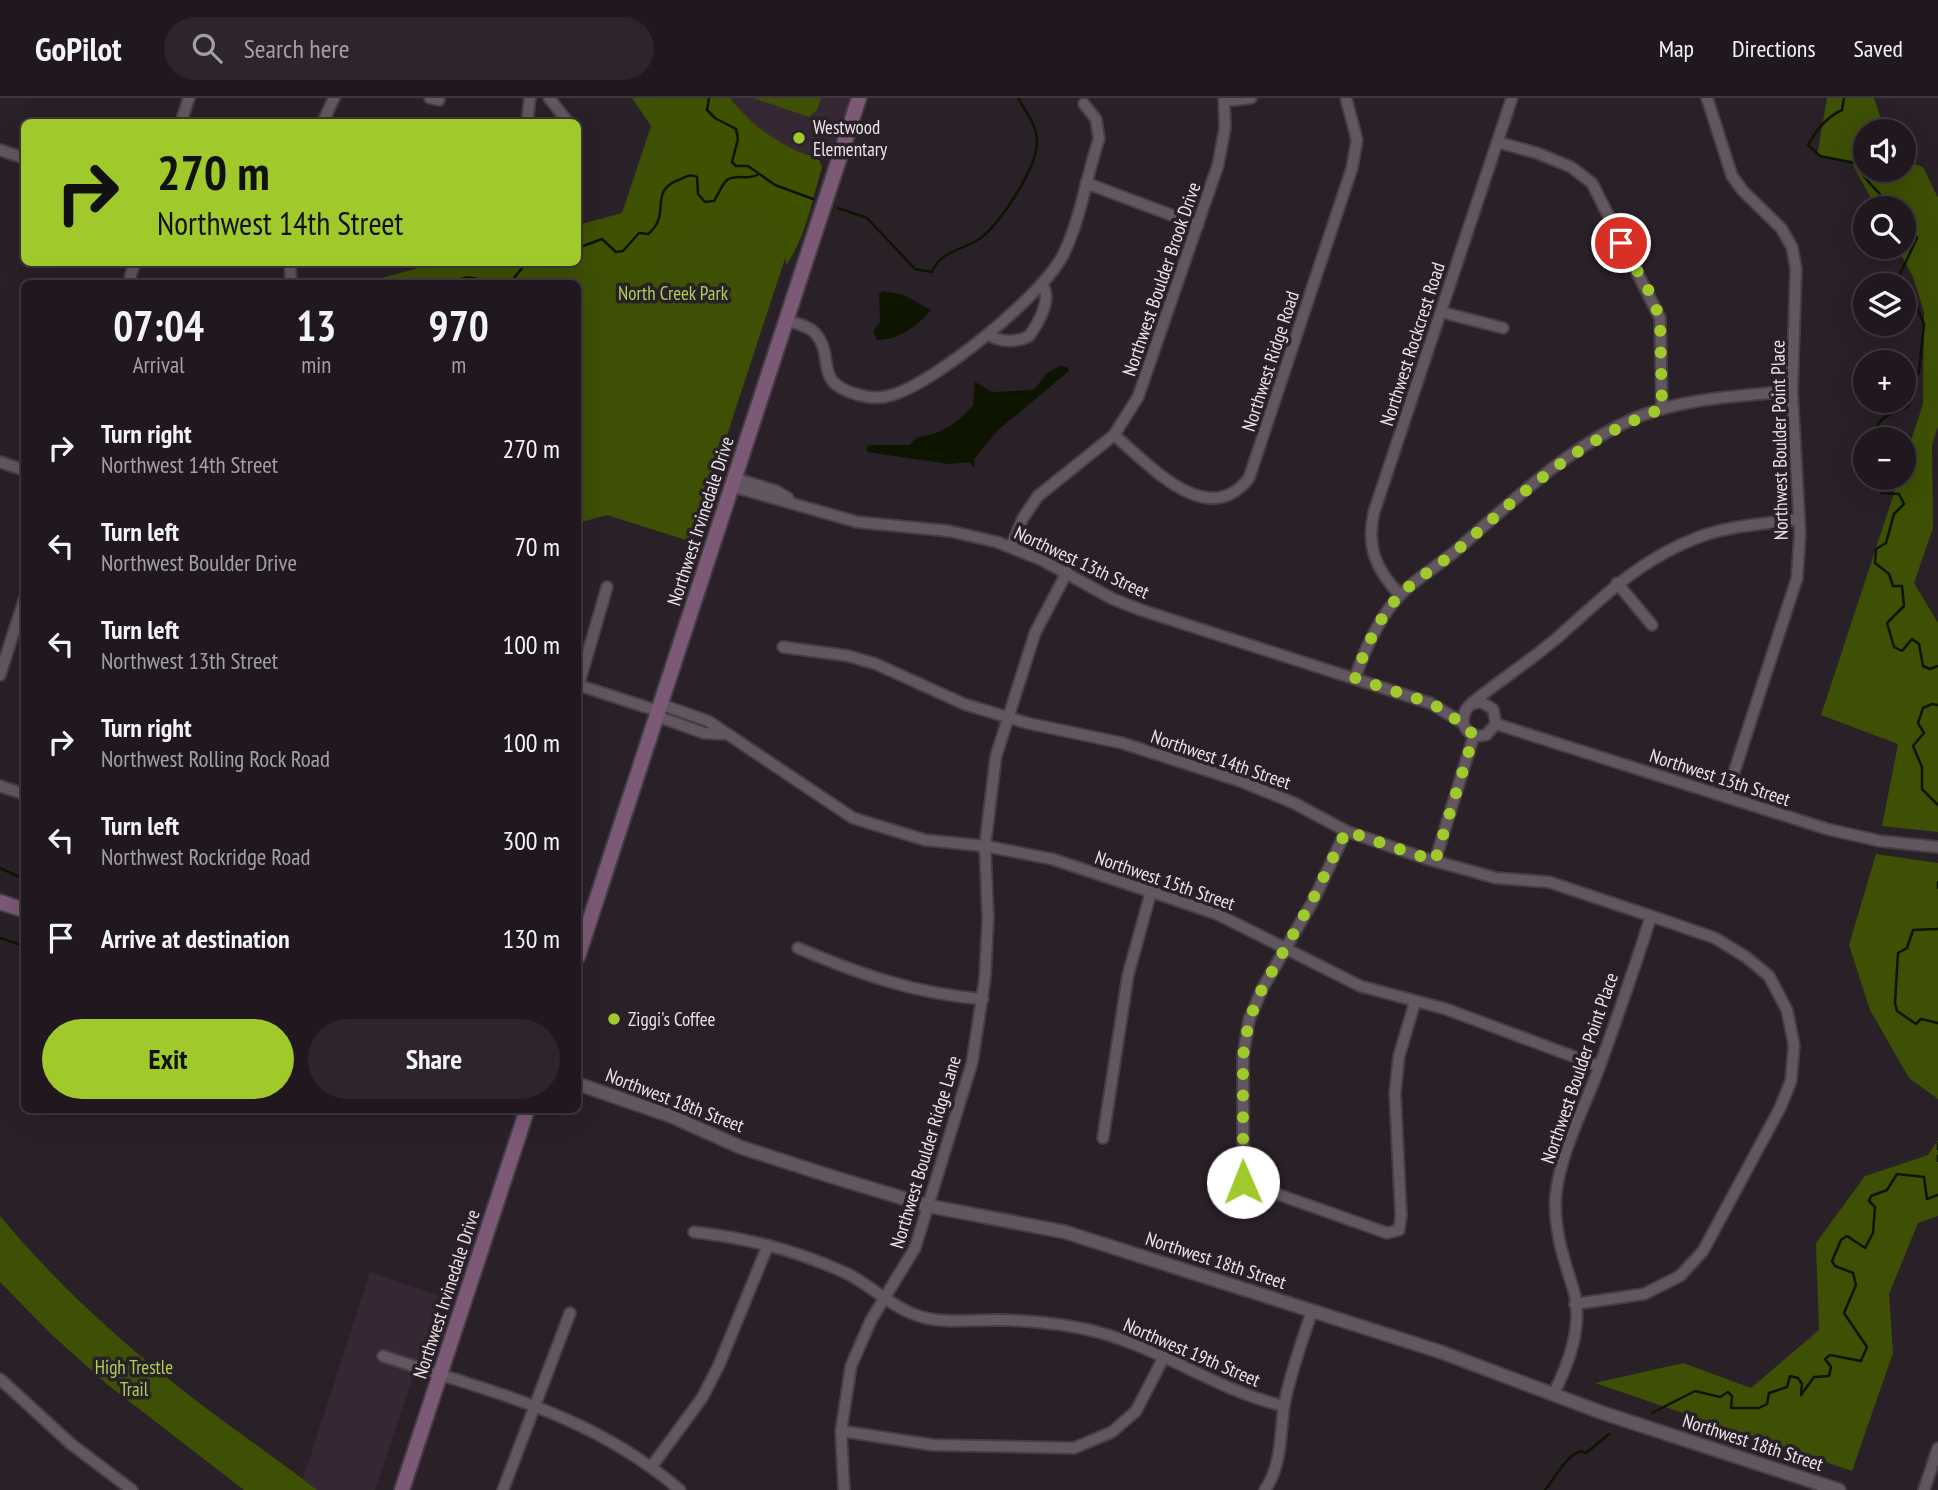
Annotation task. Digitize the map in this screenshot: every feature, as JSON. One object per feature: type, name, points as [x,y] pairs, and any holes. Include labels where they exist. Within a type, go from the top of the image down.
[{"type":"main road","name":"Northwest Irvinedale Drive","points":[[581,947],[859,98]]},
{"type":"main road","points":[[0,902],[21,909]]},
{"type":"main road","name":"Northwest Irvinedale Drive","points":[[402,1490],[526,1113]]},
{"type":"street","points":[[182,119],[189,98]]},
{"type":"street","points":[[324,119],[334,98]]},
{"type":"street","points":[[527,119],[530,98]]},
{"type":"street","points":[[549,98],[566,119]]},
{"type":"street","points":[[1224,100],[1251,98]]},
{"type":"street","name":"Northwest Ridge Road","points":[[1114,435],[1163,478],[1198,496],[1226,497],[1249,478],[1352,168],[1357,140],[1346,98]]},
{"type":"street","name":"Northwest Rockcrest Road","points":[[1400,595],[1377,565],[1370,530],[1512,98]]},
{"type":"street","name":"Northwest Boulder Point Place","points":[[1707,98],[1732,176],[1780,228],[1792,247],[1796,269],[1792,391],[1799,519],[1797,578],[1726,797]]},
{"type":"street","name":"Northwest Boulder Brook Drive","points":[[1011,547],[1023,518],[1038,496],[1114,435],[1147,377],[1223,147],[1224,100]]},
{"type":"street","points":[[786,320],[809,328],[818,336],[826,369],[833,383],[845,391],[867,397],[891,396],[903,391],[989,334],[1042,285],[1063,255],[1086,183],[1099,128],[1084,104]]},
{"type":"street","points":[[1497,142],[1537,153],[1571,167],[1592,183],[1660,318],[1662,409]]},
{"type":"street","points":[[0,150],[21,157]]},
{"type":"street","points":[[1086,183],[1198,225]]},
{"type":"street","points":[[989,334],[998,340],[1019,340],[1029,336],[1047,300],[1046,290],[1042,285]]},
{"type":"street","points":[[1441,312],[1503,328]]},
{"type":"street","points":[[1355,678],[1365,648],[1400,595],[1552,467],[1594,440],[1635,419],[1662,409],[1732,397],[1792,391]]},
{"type":"street","points":[[0,462],[21,469]]},
{"type":"street","name":"Northwest 13th Street","points":[[733,482],[776,491],[793,501],[857,522],[949,531],[1011,547],[1067,572],[1102,594],[1141,610],[1430,703],[1463,723]]},
{"type":"street","points":[[1507,677],[1498,691],[1493,709],[1496,724],[1486,735],[1474,735],[1463,723],[1462,714],[1470,704],[1507,677],[1644,562],[1700,537],[1799,519]]},
{"type":"street","name":"Northwest Boulder Ridge Lane","points":[[844,1490],[841,1431],[851,1367],[865,1332],[915,1248],[964,1096],[983,999],[988,918],[985,846],[992,779],[1007,717],[1035,632],[1067,572]]},
{"type":"street","points":[[1617,583],[1652,625]]},
{"type":"street","points":[[581,676],[607,587]]},
{"type":"street","points":[[0,675],[21,609]]},
{"type":"street","name":"Northwest 14th Street","points":[[782,647],[849,656],[876,664],[937,694],[1007,717],[1122,743],[1240,781],[1294,803],[1346,831],[1435,861],[1496,878],[1549,882],[1715,938],[1746,957],[1769,976],[1787,1010],[1794,1045],[1791,1081],[1780,1108],[1703,1251],[1680,1276],[1644,1294],[1575,1304]]},
{"type":"street","name":"Northwest 15th Street","points":[[581,687],[658,711],[708,721],[723,734],[742,742],[853,818],[925,840],[985,846],[1052,859],[1217,915],[1360,986],[1446,1009],[1600,1066]]},
{"type":"street","points":[[1470,704],[1480,702],[1493,709]]},
{"type":"street","name":"Northwest 13th Street","points":[[1430,703],[1470,704]]},
{"type":"street","name":"Northwest 13th Street","points":[[1496,724],[1846,834],[1938,847]]},
{"type":"street","points":[[1435,861],[1474,735]]},
{"type":"street","points":[[0,786],[21,793]]},
{"type":"street","points":[[1346,831],[1262,989],[1249,1020],[1243,1056],[1243,1182],[1387,1233],[1399,1230],[1401,1216],[1395,1093],[1399,1056],[1415,1002]]},
{"type":"street","points":[[1102,1138],[1128,975],[1151,892]]},
{"type":"street","name":"Northwest Boulder Point Place","points":[[1553,1395],[1573,1349],[1575,1304],[1557,1229],[1556,1195],[1562,1162],[1600,1066],[1651,916]]},
{"type":"street","points":[[798,948],[861,975],[906,988],[983,999]]},
{"type":"street","name":"Northwest 18th Street","points":[[581,1085],[671,1116],[740,1147],[929,1206],[1065,1232],[1471,1362],[1553,1395],[1839,1490]]},
{"type":"street","name":"Northwest 19th Street","points":[[694,1232],[768,1245],[833,1268],[927,1318],[1054,1323],[1102,1334],[1164,1357],[1232,1391],[1284,1406]]},
{"type":"street","points":[[652,1466],[695,1409],[713,1376],[768,1245]]},
{"type":"street","points":[[1265,1490],[1279,1451],[1284,1406],[1312,1311]]},
{"type":"street","points":[[503,1490],[570,1313]]},
{"type":"street","points":[[383,1356],[537,1406],[618,1443],[652,1466],[680,1490]]},
{"type":"street","points":[[841,1431],[933,1445],[1074,1448],[1112,1432],[1136,1411],[1164,1357]]},
{"type":"street","points":[[0,1379],[71,1444],[132,1490]]},
{"type":"street","points":[[1924,1490],[1938,1448]]},
{"type":"shaded area","name":"Westwood Elementary","points":[[683,98],[854,98],[832,162],[698,119]]},
{"type":"shaded area","points":[[883,291],[904,295],[931,310],[907,331],[892,338],[877,340],[873,331],[880,322],[879,294]]},
{"type":"shaded area","points":[[1060,366],[1068,367],[1069,371],[998,430],[974,459],[975,468],[969,462],[949,464],[867,452],[867,446],[872,445],[910,445],[917,437],[948,427],[973,405],[975,382],[992,392],[1034,390],[1047,373]]},
{"type":"shaded area","points":[[370,1272],[440,1296],[375,1490],[317,1490],[303,1479]]},
{"type":"green space","name":"North Creek Park","points":[[632,98],[683,98],[698,119],[818,158],[692,542],[607,515],[581,522],[581,280],[375,280],[426,266],[581,266],[581,224],[622,213],[651,126]]},
{"type":"green space","points":[[654,98],[730,98],[749,119],[770,136],[819,160],[822,167],[808,218],[799,243],[786,265],[784,223],[767,209],[751,203],[738,203],[683,225],[666,227],[646,259],[635,256],[622,269],[579,270],[573,266],[581,266],[581,231],[611,226],[629,217],[657,174],[683,162],[690,153],[685,140]]},
{"type":"green space","points":[[753,98],[821,98],[817,110],[809,117]]},
{"type":"green space","points":[[1827,98],[1874,98],[1881,119],[1853,119],[1853,165],[1817,156]]},
{"type":"green space","points":[[1916,164],[1923,167],[1938,198],[1938,426],[1932,445],[1933,528],[1914,583],[1938,623],[1938,832],[1882,826],[1898,744],[1821,715],[1895,490],[1916,490],[1915,427],[1923,404],[1924,312],[1916,287],[1916,273],[1911,273],[1903,259],[1916,259],[1916,196],[1870,196],[1862,182],[1916,182]]},
{"type":"green space","points":[[437,266],[560,266],[534,280],[430,280]]},
{"type":"green space","points":[[1876,854],[1938,863],[1938,1099],[1909,1078],[1870,1010],[1849,945]]},
{"type":"green space","points":[[1938,1140],[1938,1216],[1918,1223],[1889,1294],[1893,1353],[1852,1471],[1595,1383],[1683,1363],[1751,1388],[1819,1330],[1816,1243],[1865,1176],[1928,1155]]},
{"type":"green space","name":"High Trestle Trail","points":[[0,1216],[66,1288],[138,1354],[317,1490],[244,1490],[108,1385],[52,1335],[0,1282]]},
{"type":"waterway","points":[[709,98],[707,110],[715,118],[736,129],[738,139],[732,162],[736,166],[748,166],[775,185],[813,199]]},
{"type":"waterway","points":[[838,208],[867,218],[915,269],[932,272],[940,260],[987,233],[1006,210],[1024,180],[1036,152],[1037,141],[1033,123],[1018,98]]},
{"type":"waterway","points":[[1844,98],[1842,110],[1822,124],[1808,145],[1820,156],[1855,163],[1882,196]]},
{"type":"waterway","points":[[581,247],[602,239],[616,252],[623,251],[639,233],[648,234],[655,226],[665,190],[685,177],[697,177],[698,194],[705,202],[714,201],[727,180],[757,175]]},
{"type":"waterway","points":[[1916,236],[1916,240]]},
{"type":"waterway","points":[[1900,273],[1907,259]]},
{"type":"waterway","points":[[512,280],[524,266]]},
{"type":"waterway","points":[[459,280],[481,280]]},
{"type":"waterway","points":[[1877,427],[1888,415],[1908,406],[1912,396],[1910,384],[1919,372],[1924,324],[1916,305]]},
{"type":"waterway","points":[[1880,490],[1882,493],[1899,494],[1904,504],[1894,514],[1886,543],[1876,549],[1875,563],[1889,574],[1893,586],[1902,586],[1904,606],[1887,623],[1894,647],[1902,651],[1912,639],[1919,644],[1923,666],[1930,669],[1938,666]]},
{"type":"waterway","points":[[1938,705],[1932,704],[1923,708],[1918,723],[1924,733],[1913,746],[1922,767],[1922,789],[1938,805]]},
{"type":"waterway","points":[[0,868],[21,878]]},
{"type":"waterway","points":[[1938,882],[1938,888]]},
{"type":"waterway","points":[[1938,929],[1913,930],[1907,948],[1898,953],[1895,1003],[1897,1011],[1916,1024],[1921,1019],[1938,1023]]},
{"type":"waterway","points":[[0,938],[21,945]]},
{"type":"waterway","points":[[1938,1143],[1938,1149]]},
{"type":"waterway","points":[[1938,1156],[1938,1161]]},
{"type":"waterway","points":[[1652,1413],[1695,1391],[1720,1397],[1728,1392],[1732,1396],[1731,1408],[1759,1408],[1767,1404],[1769,1393],[1787,1387],[1790,1376],[1798,1378],[1802,1384],[1801,1395],[1814,1377],[1829,1376],[1831,1367],[1825,1359],[1830,1355],[1861,1361],[1867,1347],[1844,1313],[1856,1285],[1853,1273],[1835,1266],[1832,1261],[1841,1240],[1847,1236],[1865,1248],[1873,1233],[1875,1207],[1869,1201],[1871,1196],[1887,1190],[1897,1174],[1924,1177],[1927,1199],[1938,1195]]},
{"type":"waterway","points":[[1545,1490],[1569,1458],[1580,1451],[1586,1453],[1609,1434]]},
{"type":"place","name":"Westwood Elementary","points":[[799,138]]},
{"type":"place","name":"Ziggi's Coffee","points":[[614,1019]]},
{"type":"route","points":[[1243,1182],[1243,1056],[1249,1020],[1262,989],[1312,901],[1346,831],[1435,861],[1474,735],[1466,730],[1463,723],[1430,703],[1355,678],[1365,648],[1400,595],[1552,467],[1594,440],[1635,419],[1662,409],[1660,318],[1648,289],[1621,243]]}]
